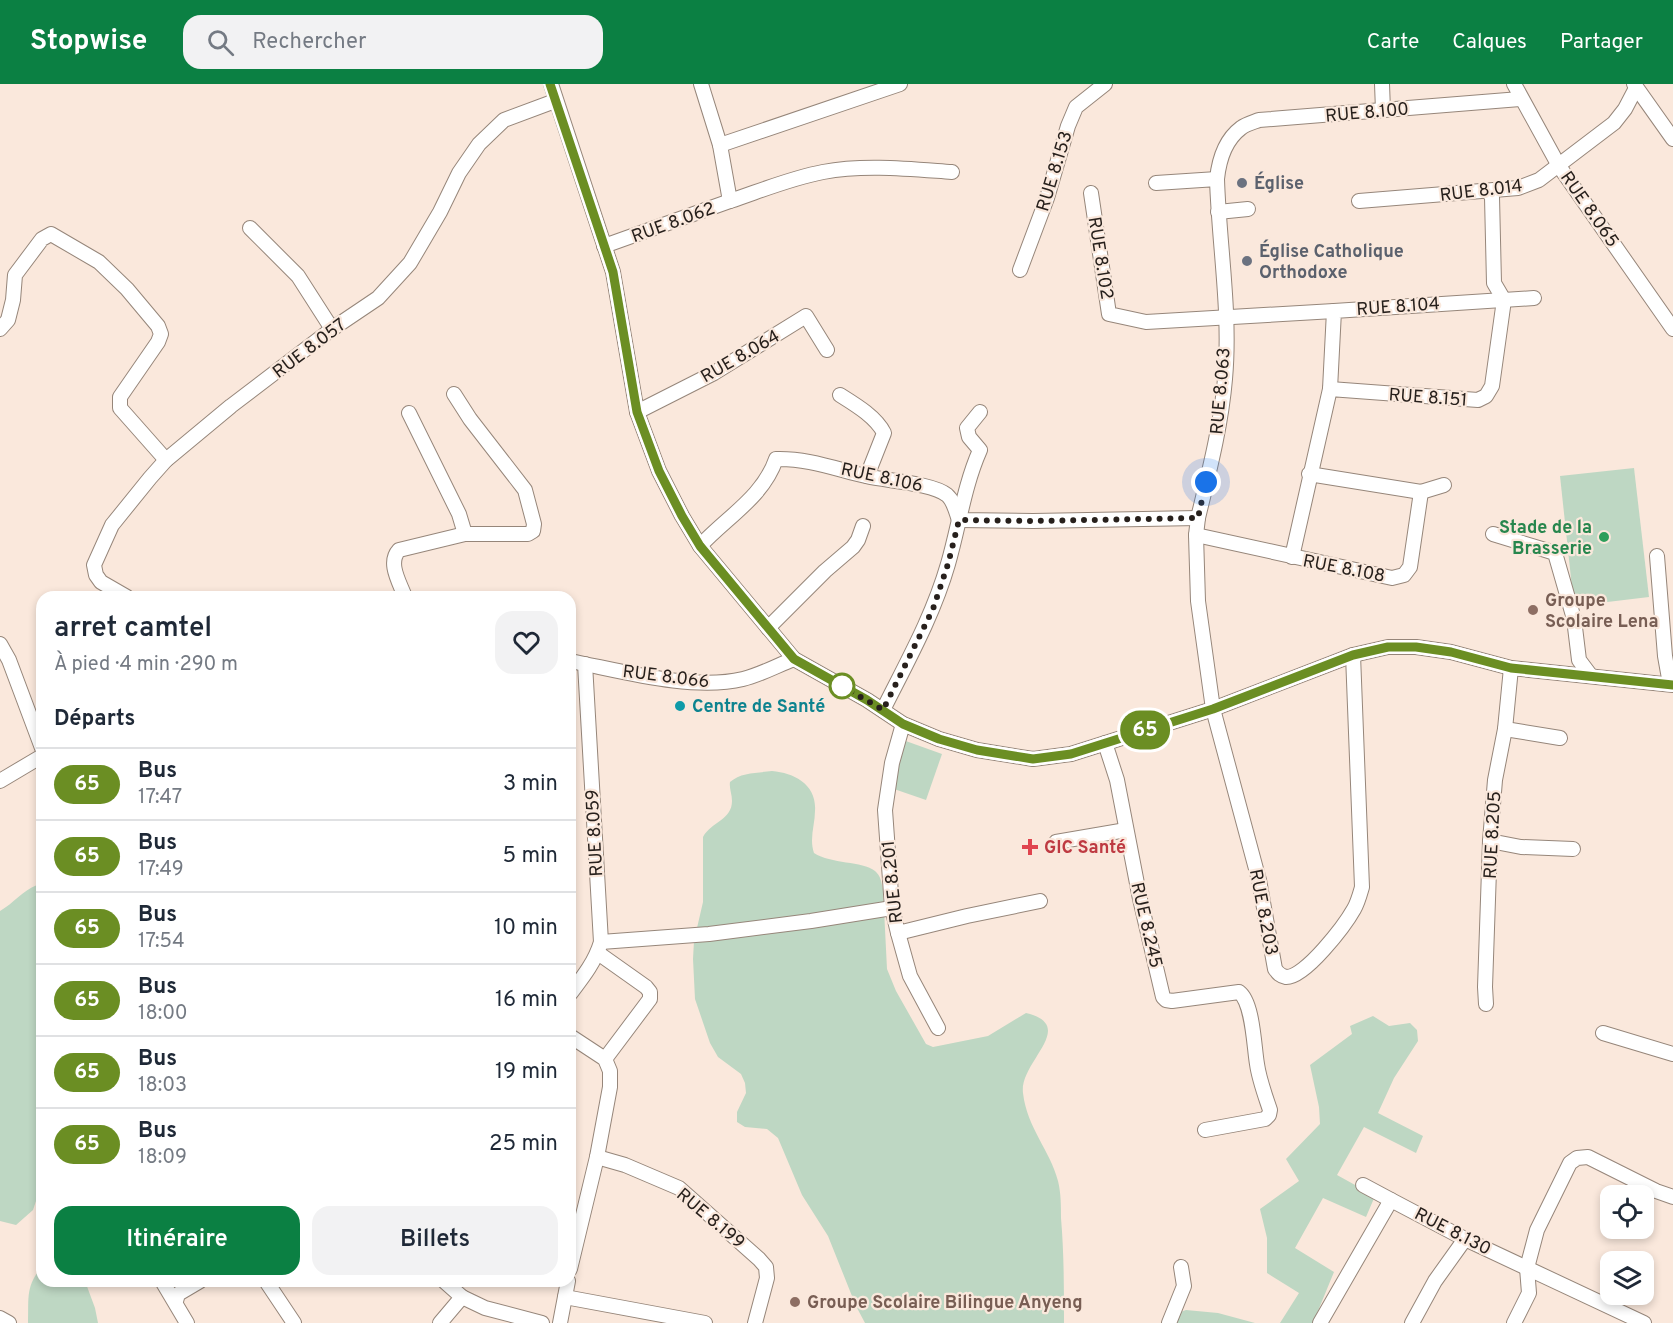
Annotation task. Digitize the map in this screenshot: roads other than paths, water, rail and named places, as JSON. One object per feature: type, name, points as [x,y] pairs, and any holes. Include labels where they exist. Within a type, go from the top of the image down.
[{"type":"street","points":[[550,84],[613,272],[637,412],[659,471],[682,516],[700,546],[794,659],[903,724],[939,739],[977,750],[1033,759],[1071,754],[1213,709],[1353,655],[1388,647],[1416,647],[1451,652],[1511,668],[1671,684],[1665,656],[1657,556]]},
{"type":"street","name":"RUE 8.062","points":[[604,246],[730,201],[720,145],[701,84]]},
{"type":"street","points":[[720,145],[900,84]]},
{"type":"street","name":"RUE 8.153","points":[[1020,270],[1047,198],[1068,126],[1077,107],[1105,84]]},
{"type":"street","points":[[1382,84],[1383,110]]},
{"type":"street","name":"RUE 8.065","points":[[1514,84],[1520,99],[1559,166],[1673,329]]},
{"type":"street","points":[[1634,86],[1673,139]]},
{"type":"street","name":"RUE 8.014","points":[[1359,201],[1518,189],[1528,186],[1559,166],[1614,123],[1625,109],[1634,86]]},
{"type":"street","name":"RUE 8.100","points":[[1225,147],[1242,127],[1259,120],[1520,99]]},
{"type":"street","name":"RUE 8.057","points":[[116,591],[101,582],[96,575],[94,565],[112,525],[166,460],[231,406],[332,329],[378,298],[410,263],[440,212],[459,173],[479,144],[504,120],[555,100]]},
{"type":"street","name":"RUE 8.063","points":[[1213,709],[1198,601],[1196,535],[1222,411],[1226,377],[1217,178],[1219,162],[1225,147]]},
{"type":"street","points":[[730,201],[822,172],[857,168],[952,172]]},
{"type":"street","points":[[1156,183],[1217,178]]},
{"type":"street","name":"RUE 8.151","points":[[1330,389],[1478,400],[1486,396],[1492,386],[1504,300],[1494,283],[1492,197],[1488,191]]},
{"type":"street","name":"RUE 8.102","points":[[1091,193],[1109,314],[1146,322],[1225,319]]},
{"type":"street","points":[[1218,212],[1248,209]]},
{"type":"street","points":[[250,228],[298,276],[332,329]]},
{"type":"street","points":[[0,329],[8,320],[15,293],[15,275],[42,238],[51,234],[99,262],[127,289],[158,326],[161,334],[158,342],[120,397],[120,408],[166,460]]},
{"type":"street","name":"RUE 8.104","points":[[1330,389],[1334,311],[1534,298]]},
{"type":"street","points":[[1225,319],[1334,311]]},
{"type":"street","name":"RUE 8.064","points":[[637,412],[714,373],[806,316],[827,350]]},
{"type":"street","points":[[1292,557],[1330,389]]},
{"type":"street","points":[[403,591],[393,562],[394,555],[399,550],[465,534],[528,534],[533,531],[534,524],[525,490],[470,419],[454,394]]},
{"type":"street","points":[[840,395],[880,424],[885,433],[867,476]]},
{"type":"street","points":[[883,710],[933,609],[948,564],[966,488],[980,450],[969,437],[967,428],[980,412]]},
{"type":"street","points":[[409,414],[459,514],[465,534]]},
{"type":"street","name":"RUE 8.106","points":[[700,546],[753,497],[774,468],[776,459],[790,458],[826,464],[867,476],[932,488],[947,496],[959,520]]},
{"type":"street","points":[[1309,474],[1421,492],[1444,485]]},
{"type":"street","name":"RUE 8.108","points":[[1196,535],[1392,578],[1404,575],[1410,567],[1421,492]]},
{"type":"street","points":[[959,520],[1198,518]]},
{"type":"street","points":[[768,628],[825,571],[853,547],[863,526]]},
{"type":"street","points":[[1493,534],[1555,553],[1574,619],[1579,660],[1591,676]]},
{"type":"street","points":[[0,644],[9,660],[36,732]]},
{"type":"street","name":"RUE 8.203","points":[[1213,709],[1259,880],[1275,969],[1280,975],[1287,977],[1294,975],[1320,954],[1339,932],[1356,906],[1362,887],[1353,655]]},
{"type":"street","name":"RUE 8.066","points":[[576,662],[698,683],[745,679],[794,659]]},
{"type":"street","name":"RUE 8.059","points":[[585,664],[599,947]]},
{"type":"street","name":"RUE 8.205","points":[[1486,1004],[1490,841],[1495,780],[1505,729],[1511,668]]},
{"type":"street","name":"RUE 8.201","points":[[903,724],[892,763],[885,810],[892,908],[897,933],[1040,901]]},
{"type":"street","points":[[1505,729],[1560,738]]},
{"type":"street","name":"RUE 8.245","points":[[1105,743],[1117,780],[1162,997],[1167,1000],[1239,992],[1243,994],[1246,1002],[1257,1065],[1270,1110],[1269,1115],[1265,1119],[1205,1130]]},
{"type":"street","points":[[0,782],[36,760]]},
{"type":"street","points":[[1056,842],[1126,830]]},
{"type":"street","points":[[1490,841],[1521,847],[1573,849]]},
{"type":"street","points":[[599,947],[812,921],[892,908]]},
{"type":"street","points":[[897,933],[910,976],[938,1028]]},
{"type":"street","points":[[576,986],[587,972],[599,947]]},
{"type":"street","points":[[599,947],[650,992],[650,999],[605,1059]]},
{"type":"street","points":[[1603,1033],[1673,1054]]},
{"type":"street","points":[[576,1040],[605,1059],[610,1071],[610,1087],[597,1157],[576,1244]]},
{"type":"street","name":"RUE 8.199","points":[[597,1157],[626,1165],[679,1188],[759,1259],[766,1267],[767,1278],[755,1323]]},
{"type":"street","points":[[1514,1323],[1529,1293],[1527,1268],[1537,1230],[1569,1163],[1577,1158],[1588,1157],[1656,1191],[1673,1197]]},
{"type":"street","name":"RUE 8.130","points":[[1363,1185],[1465,1239],[1638,1322]]},
{"type":"street","points":[[1320,1323],[1391,1200]]},
{"type":"street","points":[[1412,1323],[1435,1281],[1465,1239]]},
{"type":"street","points":[[1169,1323],[1184,1286],[1181,1267]]},
{"type":"street","points":[[166,1287],[187,1323]]},
{"type":"street","points":[[176,1301],[178,1294],[190,1287]]},
{"type":"street","points":[[270,1287],[294,1323]]},
{"type":"street","points":[[451,1287],[462,1297],[485,1308],[542,1323]]},
{"type":"street","points":[[560,1323],[567,1287]]},
{"type":"street","points":[[440,1323],[462,1297]]},
{"type":"street","points":[[565,1297],[705,1323]]},
{"type":"street","points":[[0,1318],[9,1323]]},
{"type":"place","name":"Église","points":[[1242,183]]},
{"type":"place","name":"Église Catholique Orthodoxe","points":[[1247,261]]},
{"type":"place","name":"Stade de la Brasserie","points":[[1604,537]]},
{"type":"place","name":"Groupe Scolaire Lena","points":[[1533,610]]},
{"type":"place","name":"Centre de Santé","points":[[680,706]]},
{"type":"place","name":"GIC Santé","points":[[1030,847]]},
{"type":"place","name":"Groupe Scolaire Bilingue Anyeng","points":[[795,1302]]}]
